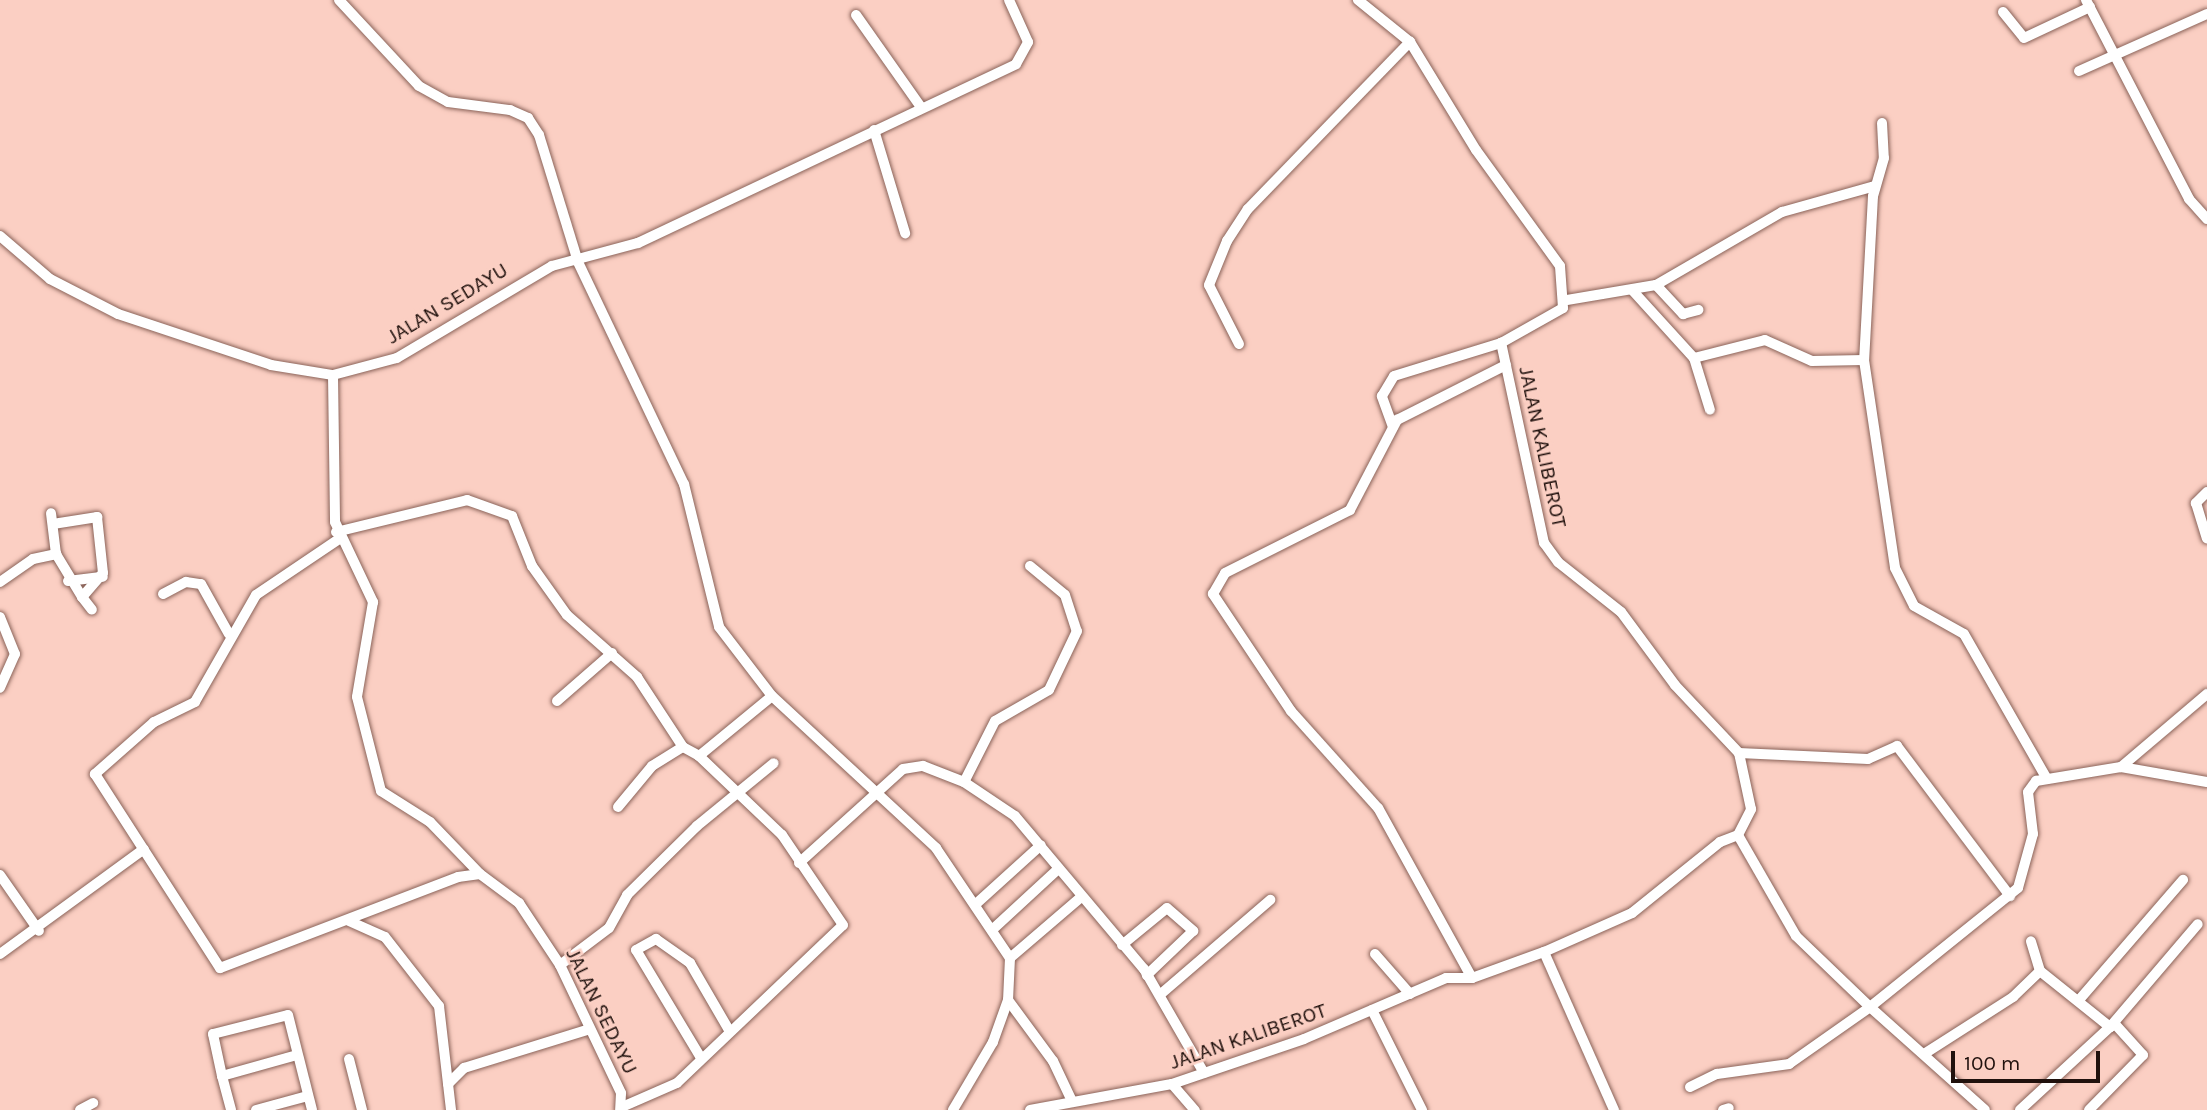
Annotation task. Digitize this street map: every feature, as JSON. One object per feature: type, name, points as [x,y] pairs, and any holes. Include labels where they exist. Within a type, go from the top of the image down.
[{"type":"street","points":[[339,0],[419,86],[448,102],[528,118],[540,135],[579,262],[684,484],[719,627],[772,696],[870,793],[936,848],[977,903],[1010,958],[1008,1000],[993,1042],[953,1110]]},
{"type":"street","name":"JALAN SEDAYU","points":[[621,1109],[560,965],[519,903],[480,874],[430,822],[381,791],[357,697],[373,602],[338,535],[331,420],[333,375],[397,358],[515,284],[552,266],[579,262],[638,243],[1026,55],[1028,42],[1009,0]]},
{"type":"street","points":[[1358,0],[1410,42],[1475,150],[1556,260],[1567,300],[1656,285],[1782,212],[1875,186]]},
{"type":"street","points":[[2003,12],[2024,38],[2088,4],[2189,198],[2207,219]]},
{"type":"street","points":[[2078,71],[2116,56],[2161,30],[2207,14]]},
{"type":"street","points":[[856,15],[921,107]]},
{"type":"street","points":[[1239,344],[1209,285],[1227,241],[1248,209],[1410,42]]},
{"type":"street","points":[[1882,123],[1884,158],[1875,186],[1864,360],[1901,586],[1914,606],[1964,634],[2047,779]]},
{"type":"street","points":[[874,130],[905,233]]},
{"type":"street","points":[[0,236],[50,279],[118,314],[271,365],[333,375]]},
{"type":"street","points":[[1656,285],[1682,313],[1698,310]]},
{"type":"street","points":[[1633,290],[1694,358],[1710,410]]},
{"type":"street","name":"JALAN KALIBEROT","points":[[1567,300],[1556,316],[1500,343],[1550,554],[1621,612],[1675,685],[1739,753]]},
{"type":"street","points":[[1694,358],[1765,340],[1812,361],[1864,360]]},
{"type":"street","points":[[1393,427],[1382,396],[1394,376],[1500,343]]},
{"type":"street","points":[[1472,978],[1378,808],[1291,711],[1216,603],[1214,586],[1225,573],[1350,510],[1393,427],[1506,365]]},
{"type":"street","points":[[2207,492],[2196,503],[2207,538]]},
{"type":"street","points":[[480,874],[458,877],[349,921],[220,968],[96,773],[154,722],[195,702],[229,634],[256,595],[338,535],[457,501],[486,503],[516,520],[532,566],[567,615],[637,677],[683,747],[699,756],[782,835],[843,925],[667,1090],[621,1109]]},
{"type":"street","points":[[92,610],[68,581],[56,554],[52,518],[97,517],[103,577]]},
{"type":"street","points":[[0,582],[33,559],[56,554]]},
{"type":"street","points":[[964,782],[995,721],[1049,690],[1077,631],[1065,595],[1030,566]]},
{"type":"street","points":[[68,581],[103,577]]},
{"type":"street","points":[[82,597],[103,577]]},
{"type":"street","points":[[163,593],[186,582],[201,584],[229,634]]},
{"type":"street","points":[[0,617],[15,654],[0,688]]},
{"type":"street","points":[[557,701],[612,653]]},
{"type":"street","points":[[2121,767],[2207,694]]},
{"type":"street","points":[[699,756],[772,696]]},
{"type":"street","points":[[1985,1110],[1870,1007],[1796,936],[1738,835],[1751,809],[1739,753],[1868,759],[1897,746],[2010,896]]},
{"type":"street","points":[[618,807],[652,766],[683,747]]},
{"type":"street","points":[[560,965],[608,928],[626,895],[774,763]]},
{"type":"street","points":[[799,863],[870,793],[912,765],[964,782],[1013,815],[1041,845],[1080,898],[1162,993],[1204,1073]]},
{"type":"street","points":[[1690,1087],[1717,1074],[1789,1063],[1870,1007],[2010,896],[2027,865],[2033,834],[2030,785],[2047,779],[2121,767],[2207,782]]},
{"type":"street","name":"JALAN KALIBEROT","points":[[1030,1110],[1071,1099],[1172,1084],[1372,1010],[1446,978],[1472,978],[1544,952],[1632,913],[1720,842],[1738,835]]},
{"type":"street","points":[[977,903],[1041,845]]},
{"type":"street","points":[[0,954],[39,930],[144,849]]},
{"type":"street","points":[[992,930],[1058,869]]},
{"type":"street","points":[[0,875],[39,930]]},
{"type":"street","points":[[2079,1000],[2183,880]]},
{"type":"street","points":[[1010,958],[1080,898]]},
{"type":"street","points":[[1162,993],[1270,900]]},
{"type":"street","points":[[1122,945],[1167,908],[1193,931],[1147,975]]},
{"type":"street","points":[[349,921],[385,937],[427,985],[442,1018],[451,1110]]},
{"type":"street","points":[[2020,1110],[2112,1025],[2197,924]]},
{"type":"street","points":[[701,1058],[636,950],[656,939],[690,963],[729,1030]]},
{"type":"street","points":[[2031,941],[2040,971],[2112,1025],[2143,1055],[2089,1110]]},
{"type":"street","points":[[1544,952],[1614,1110]]},
{"type":"street","points":[[1375,954],[1410,994]]},
{"type":"street","points":[[1924,1054],[2013,997],[2040,971]]},
{"type":"street","points":[[1008,1000],[1053,1061],[1071,1099]]},
{"type":"street","points":[[1372,1010],[1422,1110]]},
{"type":"street","points":[[232,1110],[213,1034],[288,1015],[312,1110]]},
{"type":"street","points":[[448,1084],[464,1068],[587,1030]]},
{"type":"street","points":[[222,1076],[297,1055]]},
{"type":"street","points":[[349,1059],[362,1110]]},
{"type":"street","points":[[1172,1084],[1195,1110]]},
{"type":"street","points":[[256,1110],[307,1096]]},
{"type":"street","points":[[80,1110],[93,1103]]}]
